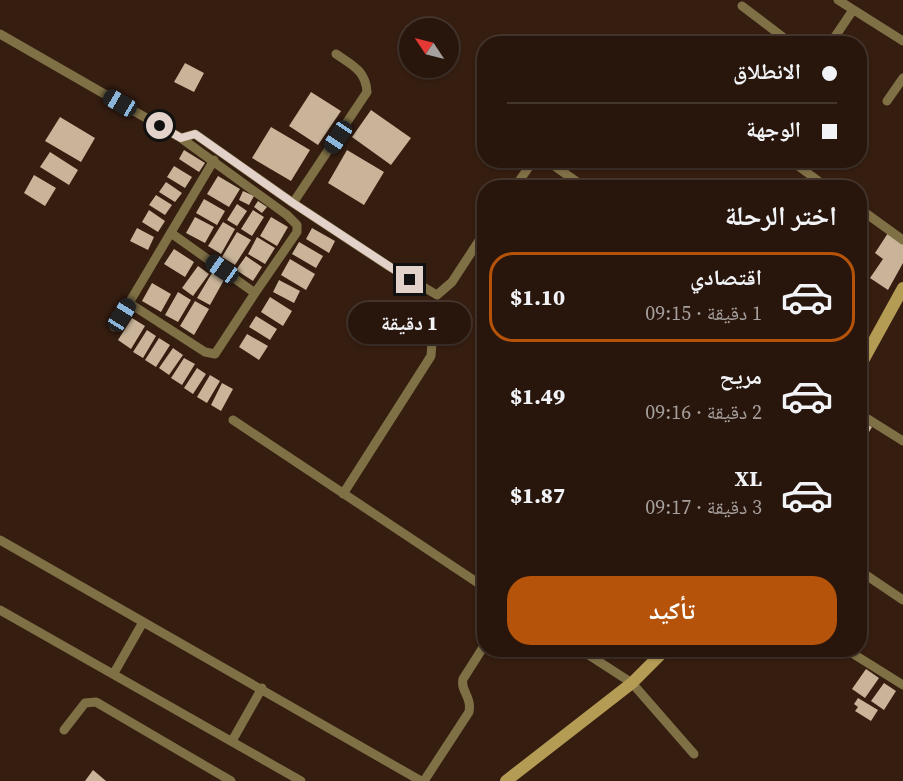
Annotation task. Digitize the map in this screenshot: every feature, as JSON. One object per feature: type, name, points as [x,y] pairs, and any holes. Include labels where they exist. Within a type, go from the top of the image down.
[{"type":"main road","points":[[867,353],[903,288]]},
{"type":"main road","points":[[506,781],[632,683],[658,657]]},
{"type":"street","points":[[838,0],[903,41]]},
{"type":"street","points":[[742,6],[781,36]]},
{"type":"street","points":[[835,36],[853,10]]},
{"type":"street","points":[[0,34],[181,138],[214,160],[297,225],[297,232],[215,354],[205,352],[129,303]]},
{"type":"street","points":[[293,203],[367,92],[367,82],[362,72],[336,54]]},
{"type":"street","points":[[887,101],[903,78]]},
{"type":"street","points":[[181,138],[195,134],[293,203],[437,295],[452,282],[477,244]]},
{"type":"street","points":[[114,327],[214,160]]},
{"type":"street","points":[[557,168],[574,180]]},
{"type":"street","points":[[801,168],[817,180]]},
{"type":"street","points":[[867,214],[903,240]]},
{"type":"street","points":[[171,233],[255,292]]},
{"type":"street","points":[[343,494],[431,356],[432,342],[406,325]]},
{"type":"street","points":[[867,418],[903,441]]},
{"type":"street","points":[[233,420],[477,582]]},
{"type":"street","points":[[0,540],[422,781],[469,712],[471,704],[462,684],[477,657]]},
{"type":"street","points":[[867,576],[903,600]]},
{"type":"street","points":[[0,610],[301,781]]},
{"type":"street","points":[[114,673],[143,622]]},
{"type":"street","points":[[591,657],[632,683],[694,754]]},
{"type":"street","points":[[858,657],[903,685]]},
{"type":"street","points":[[232,741],[262,688]]},
{"type":"street","points":[[64,730],[84,703],[96,702],[231,781]]},
{"type":"building","points":[[185,63],[204,73],[194,92],[174,82]]},
{"type":"building","points":[[311,92],[341,111],[318,145],[289,126]]},
{"type":"building","points":[[371,110],[411,138],[391,165],[352,137]]},
{"type":"building","points":[[60,117],[95,138],[81,162],[45,141]]},
{"type":"building","points":[[271,127],[310,150],[291,181],[252,158]]},
{"type":"building","points":[[184,150],[205,163],[199,172],[179,159]]},
{"type":"building","points":[[347,150],[384,172],[364,205],[328,183]]},
{"type":"building","points":[[50,152],[78,170],[69,185],[40,167]]},
{"type":"building","points":[[174,166],[192,177],[185,188],[167,177]]},
{"type":"building","points":[[34,175],[56,188],[45,206],[24,193]]},
{"type":"building","points":[[218,176],[240,189],[229,207],[207,194]]},
{"type":"building","points":[[166,182],[182,193],[175,202],[159,192]]},
{"type":"building","points":[[243,191],[254,196],[249,205],[239,200]]},
{"type":"building","points":[[156,195],[172,205],[165,215],[149,205]]},
{"type":"building","points":[[204,199],[225,211],[217,225],[196,213]]},
{"type":"building","points":[[258,201],[267,207],[262,213],[254,207]]},
{"type":"building","points":[[237,204],[247,211],[237,226],[227,220]]},
{"type":"building","points":[[149,210],[165,221],[158,232],[142,222]]},
{"type":"building","points":[[253,210],[264,217],[252,236],[241,229]]},
{"type":"building","points":[[195,217],[214,227],[205,243],[186,233]]},
{"type":"building","points":[[271,217],[288,227],[277,246],[260,236]]},
{"type":"building","points":[[223,222],[235,229],[221,254],[208,246]]},
{"type":"building","points":[[137,228],[154,237],[148,250],[130,241]]},
{"type":"building","points":[[312,228],[335,241],[329,253],[306,239]]},
{"type":"building","points":[[237,232],[251,240],[235,265],[222,257]]},
{"type":"building","points":[[888,233],[903,243],[903,263],[888,290],[870,278],[883,259],[875,253]]},
{"type":"building","points":[[257,237],[275,248],[265,264],[248,254]]},
{"type":"building","points":[[299,242],[323,256],[316,268],[292,254]]},
{"type":"building","points":[[174,249],[194,262],[185,277],[164,264]]},
{"type":"building","points":[[246,256],[262,267],[253,281],[236,270]]},
{"type":"building","points":[[290,259],[315,274],[306,290],[281,275]]},
{"type":"building","points":[[198,266],[209,274],[193,296],[182,288]]},
{"type":"building","points":[[212,273],[224,280],[210,305],[197,298]]},
{"type":"building","points":[[279,280],[300,291],[294,303],[273,292]]},
{"type":"building","points":[[152,283],[171,294],[161,312],[142,301]]},
{"type":"building","points":[[178,292],[191,300],[178,322],[165,315]]},
{"type":"building","points":[[270,297],[292,311],[283,326],[261,312]]},
{"type":"building","points":[[195,301],[209,309],[194,335],[180,326]]},
{"type":"building","points":[[256,316],[277,329],[270,340],[249,327]]},
{"type":"building","points":[[132,318],[145,326],[131,349],[118,340]]},
{"type":"building","points":[[147,330],[156,336],[143,358],[133,352]]},
{"type":"building","points":[[247,334],[268,346],[259,360],[239,347]]},
{"type":"building","points":[[159,338],[170,345],[156,367],[145,360]]},
{"type":"building","points":[[173,348],[183,355],[169,375],[159,368]]},
{"type":"building","points":[[184,358],[195,364],[182,385],[171,378]]},
{"type":"building","points":[[197,368],[206,374],[193,394],[184,388]]},
{"type":"building","points":[[210,375],[220,381],[207,403],[197,397]]},
{"type":"building","points":[[222,383],[233,389],[221,411],[211,405]]},
{"type":"building","points":[[867,424],[872,427],[867,435]]},
{"type":"building","points":[[866,669],[879,678],[865,698],[852,689]]},
{"type":"building","points":[[884,683],[896,691],[884,710],[871,701]]},
{"type":"building","points":[[858,698],[878,710],[871,721],[855,711],[858,707],[854,704]]},
{"type":"building","points":[[93,770],[106,781],[85,781]]},
{"type":"route","points":[[160,126],[181,138],[188,134],[195,134],[293,203],[410,280]]}]
